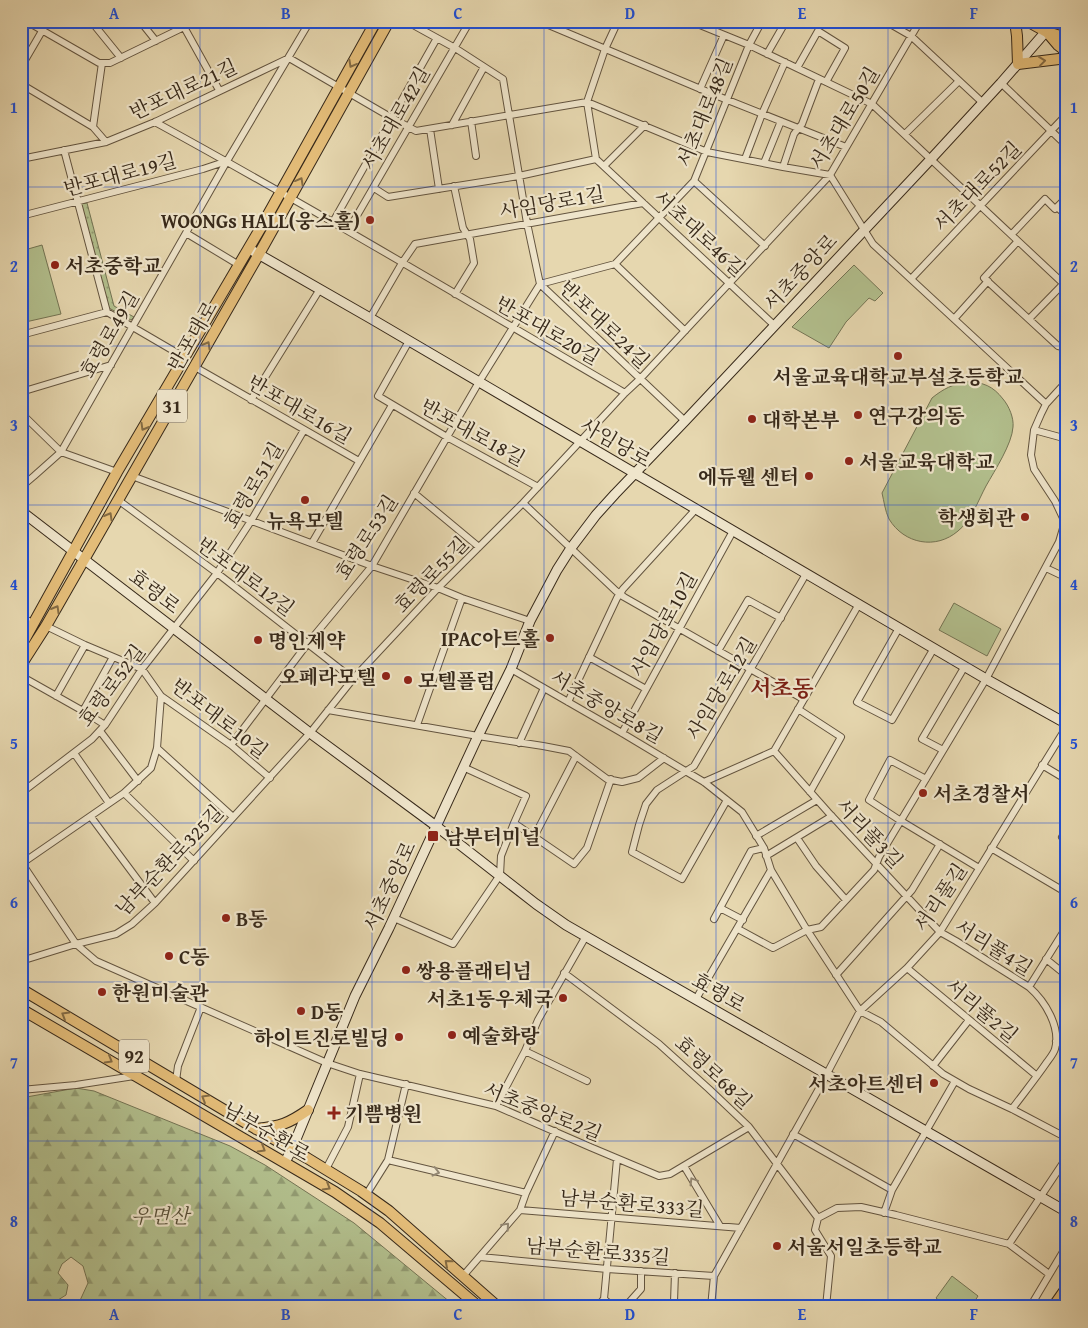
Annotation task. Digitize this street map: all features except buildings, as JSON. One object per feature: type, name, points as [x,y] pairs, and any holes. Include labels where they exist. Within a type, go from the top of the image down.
[{"type":"main road","name":"반포대로","points":[[21,646],[117,472],[239,265],[376,21]]},
{"type":"main road","name":"반포대로","points":[[21,665],[85,559],[260,254],[389,21]]},
{"type":"main road","points":[[1015,21],[1018,64],[1067,58]]},
{"type":"main road","points":[[1027,21],[1047,32],[1067,38]]},
{"type":"main road","name":"서초중앙로","points":[[285,1162],[356,996],[511,669],[530,621],[571,548],[615,494],[983,103],[1055,21]]},
{"type":"main road","points":[[1047,32],[1067,52]]},
{"type":"main road","name":"사임당로","points":[[248,249],[260,254],[1067,725]]},
{"type":"main road","name":"효령로","points":[[21,511],[310,733],[566,925],[1067,1212]]},
{"type":"main road","name":"남부순환로","points":[[21,989],[246,1124],[326,1169],[366,1195],[498,1307]]},
{"type":"main road","name":"남부순환로","points":[[21,1009],[335,1192],[380,1223],[479,1307]]},
{"type":"main road","points":[[256,1129],[280,1126],[308,1110]]},
{"type":"main road","points":[[239,1136],[246,1124]]},
{"type":"main road","points":[[1053,1307],[1067,1287]]},
{"type":"street","points":[[26,21],[99,63],[110,63],[186,24],[219,90]]},
{"type":"street","points":[[91,21],[121,58]]},
{"type":"street","points":[[140,21],[156,41]]},
{"type":"street","name":"효령로49길","points":[[21,487],[61,452],[227,161],[310,21]]},
{"type":"street","name":"반포대로24길","points":[[406,21],[455,48],[502,79],[527,223],[540,284],[684,421]]},
{"type":"street","name":"서초대로42길","points":[[348,231],[470,21]]},
{"type":"street","points":[[538,21],[700,89],[846,147]]},
{"type":"street","points":[[374,188],[388,197],[519,176],[596,159],[587,102],[605,48],[618,21]]},
{"type":"street","points":[[690,21],[785,62],[872,104],[1018,241],[1066,283],[1029,319]]},
{"type":"street","name":"서초대로48길","points":[[615,264],[694,181],[749,46],[762,21]]},
{"type":"street","points":[[767,54],[786,21]]},
{"type":"street","points":[[885,21],[911,36],[983,103]]},
{"type":"street","name":"서초대로50길","points":[[580,442],[830,175],[920,21]]},
{"type":"street","points":[[21,67],[42,31]]},
{"type":"street","points":[[797,68],[818,31],[845,48],[826,82]]},
{"type":"street","points":[[700,89],[724,35]]},
{"type":"street","points":[[333,222],[437,38]]},
{"type":"street","points":[[289,58],[416,131],[587,102],[707,152],[830,175],[872,244],[1046,404]]},
{"type":"street","name":"반포대로21길","points":[[21,159],[106,142],[155,122],[289,58]]},
{"type":"street","points":[[745,160],[762,114],[785,62]]},
{"type":"street","points":[[93,127],[102,63]]},
{"type":"street","points":[[452,125],[484,67]]},
{"type":"street","points":[[783,167],[794,134],[802,124],[819,79]]},
{"type":"street","points":[[905,134],[959,81]]},
{"type":"street","points":[[1001,83],[1067,146]]},
{"type":"street","points":[[21,84],[93,127],[106,142]]},
{"type":"street","name":"서초대로52길","points":[[911,279],[1067,114]]},
{"type":"street","points":[[471,121],[476,156]]},
{"type":"street","points":[[764,163],[781,121]]},
{"type":"street","name":"반포대로19길","points":[[155,122],[280,192]]},
{"type":"street","points":[[604,166],[645,125]]},
{"type":"street","points":[[430,129],[439,189]]},
{"type":"street","points":[[64,150],[107,312]]},
{"type":"street","name":"서초대로46길","points":[[596,159],[774,324]]},
{"type":"street","name":"반포대로19길","points":[[21,216],[203,169],[227,161]]},
{"type":"street","points":[[694,181],[765,246]]},
{"type":"street","points":[[454,186],[463,228],[470,239],[474,264],[455,294]]},
{"type":"street","name":"반포대로20길","points":[[280,192],[625,393]]},
{"type":"street","points":[[1057,207],[1067,197]]},
{"type":"street","points":[[1012,234],[1044,199],[1055,209],[1057,207],[1067,216]]},
{"type":"street","name":"사임당로1길","points":[[370,318],[415,244],[643,203]]},
{"type":"street","points":[[186,233],[239,265]]},
{"type":"street","points":[[1018,241],[984,278],[1058,346],[1067,348]]},
{"type":"street","points":[[479,382],[540,284],[615,264],[685,331]]},
{"type":"street","points":[[954,319],[988,282]]},
{"type":"street","points":[[251,400],[320,289]]},
{"type":"street","points":[[21,335],[107,312],[184,358]]},
{"type":"street","points":[[392,405],[378,396],[409,341]]},
{"type":"street","points":[[21,392],[111,365]]},
{"type":"street","name":"반포대로16길","points":[[195,367],[359,461],[392,405]]},
{"type":"street","points":[[738,929],[773,948],[807,930],[821,927],[874,870],[879,857],[900,821],[986,679],[1059,542],[1064,521],[1055,500],[1033,466],[1031,456],[1034,430],[1046,404],[1067,380]]},
{"type":"street","name":"효령로53길","points":[[266,699],[308,643],[372,566],[479,382]]},
{"type":"street","name":"반포대로18길","points":[[392,405],[538,487]]},
{"type":"street","points":[[21,412],[61,452],[117,472]]},
{"type":"street","name":"효령로51길","points":[[174,628],[217,573],[251,521],[304,430]]},
{"type":"street","points":[[1034,430],[1067,439]]},
{"type":"street","name":"효령로55길","points":[[310,733],[353,679],[438,588],[523,503],[580,442]]},
{"type":"street","points":[[312,543],[359,461]]},
{"type":"street","points":[[132,476],[372,566],[530,621]]},
{"type":"street","points":[[414,493],[479,547]]},
{"type":"street","name":"반포대로12길","points":[[118,500],[217,573],[353,679]]},
{"type":"street","points":[[523,503],[620,594],[804,699]]},
{"type":"street","points":[[568,702],[620,594],[696,509]]},
{"type":"street","name":"사임당로10길","points":[[622,732],[734,531]]},
{"type":"street","points":[[1046,568],[1067,578]]},
{"type":"street","name":"사임당로12길","points":[[687,772],[694,766],[806,574]]},
{"type":"street","points":[[417,725],[462,598]]},
{"type":"street","points":[[718,650],[748,600],[781,618]]},
{"type":"street","points":[[704,782],[774,751],[859,604]]},
{"type":"street","points":[[21,617],[34,624]]},
{"type":"street","name":"반포대로10길","points":[[46,626],[142,670],[161,696],[231,745],[270,778]]},
{"type":"street","name":"효령로52길","points":[[21,793],[74,753],[103,728],[142,670],[174,628]]},
{"type":"street","points":[[899,628],[857,702],[892,720],[934,648]]},
{"type":"street","points":[[56,696],[85,645]]},
{"type":"street","points":[[83,711],[113,657]]},
{"type":"street","points":[[589,657],[646,689]]},
{"type":"street","points":[[943,750],[922,739],[965,666]]},
{"type":"street","name":"서초중앙로8길","points":[[511,669],[622,732],[704,782],[742,812],[764,848],[771,870],[860,1012]]},
{"type":"street","points":[[21,676],[83,711],[103,728],[138,781]]},
{"type":"street","points":[[519,743],[544,688]]},
{"type":"street","points":[[21,863],[124,793],[151,768],[157,748],[161,696]]},
{"type":"street","points":[[231,745],[266,699]]},
{"type":"street","name":"서리풀3길","points":[[798,709],[842,737],[810,792]]},
{"type":"street","points":[[328,710],[569,751],[607,778],[622,782],[638,778],[664,758]]},
{"type":"street","name":"서리풀길","points":[[714,1276],[860,1012],[907,968],[940,932],[1067,725]]},
{"type":"street","name":"남부순환로325길","points":[[21,961],[116,934],[132,924],[155,903],[310,733]]},
{"type":"street","points":[[157,748],[233,817]]},
{"type":"street","name":"서리풀3길","points":[[774,751],[940,932]]},
{"type":"street","points":[[74,753],[109,803]]},
{"type":"street","points":[[534,837],[576,756]]},
{"type":"street","points":[[926,779],[890,760],[868,800],[979,868]]},
{"type":"street","points":[[1042,765],[1067,780]]},
{"type":"street","points":[[394,918],[453,944],[500,875],[501,856],[526,796],[464,767]]},
{"type":"street","points":[[687,772],[657,790],[646,804],[632,852],[682,879],[727,800]]},
{"type":"street","points":[[514,823],[574,864],[587,848],[611,779]]},
{"type":"street","points":[[124,793],[194,860]]},
{"type":"street","points":[[756,836],[817,800]]},
{"type":"street","points":[[766,856],[832,816]]},
{"type":"street","points":[[91,817],[155,903]]},
{"type":"street","points":[[1067,829],[1062,838],[1067,840]]},
{"type":"street","points":[[796,838],[816,866],[846,900]]},
{"type":"street","name":"서리풀3길","points":[[906,896],[912,890],[940,844]]},
{"type":"street","points":[[714,919],[750,851],[764,848]]},
{"type":"street","points":[[991,848],[1067,893]]},
{"type":"street","name":"서초중앙로2길","points":[[21,863],[76,944],[96,961],[327,1063],[360,1074],[496,1106],[659,1176],[670,1174],[749,1127]]},
{"type":"street","points":[[696,999],[771,870]]},
{"type":"street","points":[[836,975],[906,896]]},
{"type":"street","points":[[720,908],[742,920]]},
{"type":"street","points":[[1029,987],[1066,931]]},
{"type":"street","name":"서리풀4길","points":[[940,932],[1036,993],[1047,1009],[1055,1026],[1056,1041]]},
{"type":"street","points":[[496,1106],[525,1051],[538,1020],[586,936]]},
{"type":"street","points":[[1046,959],[1067,976]]},
{"type":"street","name":"서리풀2길","points":[[907,968],[1038,1076]]},
{"type":"street","name":"효령로68길","points":[[564,972],[659,1044],[749,1127],[818,1218],[815,1230],[831,1256],[826,1307]]},
{"type":"street","points":[[176,1081],[178,1066],[201,1007]]},
{"type":"street","points":[[860,1012],[881,1022],[943,1074],[968,1089],[1012,1108],[1067,1138]]},
{"type":"street","points":[[933,1066],[969,1020]]},
{"type":"street","points":[[1012,1108],[1038,1076],[1055,1050],[1056,1041],[1067,1046]]},
{"type":"street","points":[[525,1051],[587,1081]]},
{"type":"street","name":"남부순환로","points":[[326,1169],[348,1126],[360,1074]]},
{"type":"street","points":[[21,1090],[76,1085],[134,1076]]},
{"type":"street","points":[[884,1213],[892,1190],[955,1081]]},
{"type":"street","points":[[366,1195],[388,1160],[406,1084]]},
{"type":"street","name":"남부순환로333길","points":[[463,1276],[520,1210],[555,1131]]},
{"type":"street","points":[[793,1134],[892,1190]]},
{"type":"street","points":[[1009,1244],[1067,1157]]},
{"type":"street","points":[[597,1307],[604,1299],[617,1159]]},
{"type":"street","points":[[388,1160],[526,1193]]},
{"type":"street","points":[[684,1166],[720,1226]]},
{"type":"street","points":[[818,1218],[837,1208],[861,1207],[1009,1244],[1049,1274]]},
{"type":"street","name":"남부순환로333길","points":[[520,1210],[741,1228]]},
{"type":"street","points":[[1030,1307],[1067,1245]]},
{"type":"street","name":"남부순환로335길","points":[[480,1256],[608,1269],[714,1276]]},
{"type":"street","points":[[624,1307],[641,1289],[641,1271]]},
{"type":"street","points":[[670,1307],[674,1302],[675,1273]]},
{"type":"street","points":[[711,1307],[714,1276]]},
{"type":"street","points":[[604,1299],[613,1307]]},
{"type":"green space","points":[[87,203],[114,306],[134,317],[131,320],[109,308],[81,204]]},
{"type":"green space","points":[[42,245],[61,314],[21,323],[21,251]]},
{"type":"green space","points":[[854,265],[883,293],[875,301],[869,298],[846,322],[829,348],[792,327]]},
{"type":"green space","points":[[967,382],[987,386],[995,391],[1005,402],[1013,420],[1010,441],[1003,457],[963,527],[940,541],[930,542],[912,539],[903,534],[889,519],[882,493],[932,398],[948,387]]},
{"type":"green space","points":[[954,603],[1001,629],[987,656],[939,630]]},
{"type":"green space","name":"우면산","points":[[76,1088],[94,1091],[230,1146],[265,1165],[354,1223],[456,1307],[77,1307],[88,1283],[83,1266],[71,1257],[62,1264],[58,1273],[68,1285],[66,1295],[58,1300],[59,1307],[21,1307],[21,1098]]},
{"type":"green space","points":[[952,1276],[978,1296],[971,1307],[947,1307],[936,1298]]},
{"type":"place","name":"WOONGs HALL(웅스홀)","points":[[370,220]]},
{"type":"place","name":"서초중학교","points":[[55,265]]},
{"type":"place","name":"서울교육대학교부설초등학교","points":[[898,356]]},
{"type":"place","name":"연구강의동","points":[[858,415]]},
{"type":"place","name":"대학본부","points":[[752,419]]},
{"type":"place","name":"서울교육대학교","points":[[849,461]]},
{"type":"place","name":"에듀웰 센터","points":[[809,476]]},
{"type":"place","name":"뉴욕모텔","points":[[305,500]]},
{"type":"place","name":"학생회관","points":[[1025,517]]},
{"type":"place","name":"IPAC아트홀","points":[[550,638]]},
{"type":"place","name":"명인제약","points":[[258,640]]},
{"type":"place","name":"오페라모텔","points":[[386,676]]},
{"type":"place","name":"모텔플럼","points":[[408,680]]},
{"type":"place","name":"서초경찰서","points":[[923,793]]},
{"type":"place","name":"남부터미널","points":[[433,836]]},
{"type":"place","name":"B동","points":[[226,918]]},
{"type":"place","name":"C동","points":[[169,956]]},
{"type":"place","name":"쌍용플래티넘","points":[[406,970]]},
{"type":"place","name":"한원미술관","points":[[102,992]]},
{"type":"place","name":"서초1동우체국","points":[[563,998]]},
{"type":"place","name":"D동","points":[[301,1011]]},
{"type":"place","name":"예술화랑","points":[[452,1035]]},
{"type":"place","name":"하이트진로빌딩","points":[[399,1037]]},
{"type":"place","name":"서초아트센터","points":[[934,1083]]},
{"type":"place","name":"기쁨병원","points":[[334,1113]]},
{"type":"place","name":"서울서일초등학교","points":[[777,1246]]},
{"type":"district","name":"서초동","points":[[782,688]]}]
